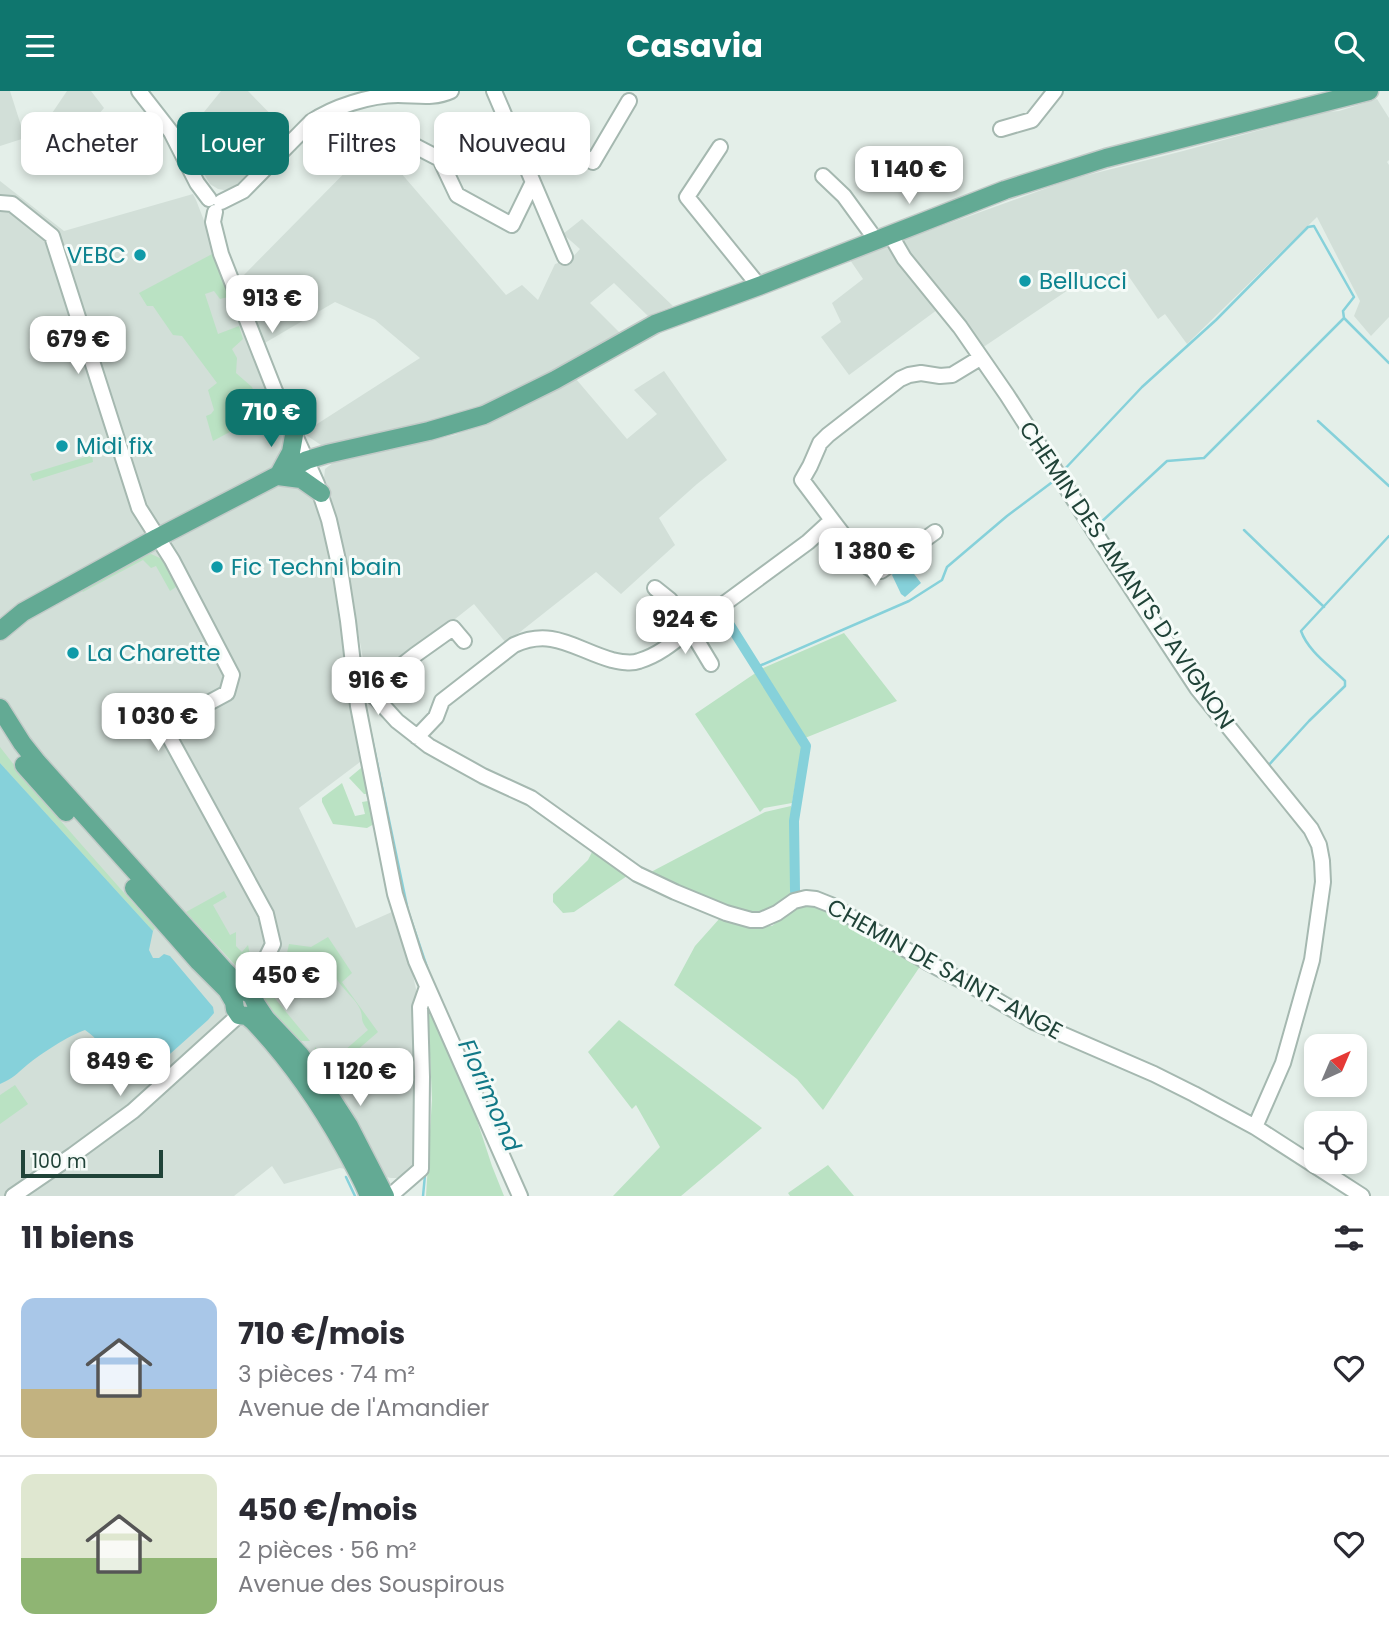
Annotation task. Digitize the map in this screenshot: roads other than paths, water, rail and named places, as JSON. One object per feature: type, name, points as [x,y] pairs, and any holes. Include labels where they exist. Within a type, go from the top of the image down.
[{"type":"main road","points":[[0,631],[23,612],[307,460],[484,415],[555,380],[654,324],[1005,190],[1107,157],[1369,91]]},
{"type":"main road","points":[[278,475],[290,452],[294,435]]},
{"type":"main road","points":[[278,475],[301,479],[321,493]]},
{"type":"main road","points":[[0,617],[23,612]]},
{"type":"main road","points":[[0,708],[37,762],[223,969],[269,1038],[302,1080],[341,1141],[369,1196]]},
{"type":"main road","points":[[0,731],[34,777],[207,971],[227,990],[267,1019],[306,1064],[349,1126],[387,1196]]},
{"type":"street","points":[[139,91],[171,132],[197,183],[215,204],[213,222],[221,254],[294,435],[321,493],[340,569],[368,759],[395,894],[416,961],[520,1196]]},
{"type":"street","points":[[215,204],[243,191],[310,122],[330,111],[364,96],[434,96],[452,91]]},
{"type":"street","points":[[494,91],[503,112]]},
{"type":"street","points":[[1001,129],[1032,120],[1055,91]]},
{"type":"street","points":[[590,160],[593,162],[629,101]]},
{"type":"street","points":[[720,147],[687,197],[759,286]]},
{"type":"street","points":[[448,175],[457,195],[512,225],[530,175]]},
{"type":"street","points":[[530,175],[565,257]]},
{"type":"street","name":"CHEMIN DES AMANTS D'AVIGNON","points":[[823,176],[904,258],[960,327],[1197,688],[1311,829],[1319,845],[1323,882],[1312,960],[1283,1062],[1255,1127]]},
{"type":"street","points":[[0,203],[12,204],[52,236],[139,508],[172,560],[232,675],[227,692],[164,727],[266,914],[272,944],[245,1004],[137,1107],[13,1196]]},
{"type":"street","points":[[935,532],[881,571],[874,571],[868,567],[802,480],[820,443],[900,379],[921,373],[952,375],[980,358]]},
{"type":"street","points":[[418,737],[436,717],[442,701],[524,640],[559,640],[619,662],[636,662],[660,653],[808,542],[832,520]]},
{"type":"street","points":[[655,588],[670,600],[711,664]]},
{"type":"street","points":[[369,691],[453,628],[464,641]]},
{"type":"street","name":"CHEMIN DE SAINT-ANGE","points":[[355,681],[369,691],[397,721],[429,745],[483,776],[531,797],[637,874],[726,913],[751,920],[761,920],[794,901],[806,898],[824,902],[1034,1022],[1154,1074],[1255,1127],[1362,1196]]},
{"type":"street","points":[[387,1196],[421,1169],[420,1007],[427,986]]},
{"type":"water","points":[[903,566],[908,566],[921,583],[905,597],[892,575]]},
{"type":"water","points":[[0,763],[153,931],[149,950],[153,958],[164,954],[170,956],[213,1007],[214,1013],[208,1020],[141,1078],[115,1063],[100,1043],[85,1030],[55,1045],[0,1084]]},
{"type":"waterway","points":[[1062,472],[1142,387],[1216,320],[1308,227],[1314,226],[1354,297],[1343,311],[1344,318],[1389,363]]},
{"type":"waterway","points":[[1098,525],[1167,461],[1204,458],[1344,318]]},
{"type":"waterway","points":[[1318,421],[1389,486]]},
{"type":"waterway","points":[[757,667],[909,601],[942,580],[947,567],[1055,480]]},
{"type":"waterway","points":[[1244,530],[1324,607]]},
{"type":"waterway","points":[[1267,767],[1345,686],[1345,681],[1314,652],[1301,631],[1389,536]]},
{"type":"waterway","points":[[728,622],[806,746],[794,821],[795,891]]},
{"type":"waterway","points":[[371,734],[408,911],[431,979]]},
{"type":"waterway","points":[[428,1116],[429,1088]]},
{"type":"waterway","points":[[423,1196],[425,1175]]},
{"type":"waterway","points":[[346,1177],[355,1196]]},
{"type":"waterway","points":[[519,1177],[528,1196]]},
{"type":"place","name":"VEBC","points":[[140,255]]},
{"type":"place","name":"Bellucci","points":[[1025,281]]},
{"type":"place","name":"Midi fix","points":[[62,446]]},
{"type":"place","name":"Fic Techni bain","points":[[217,567]]},
{"type":"place","name":"La Charette","points":[[73,653]]},
{"type":"water label","name":"Florimond","points":[[490,1095]]}]
